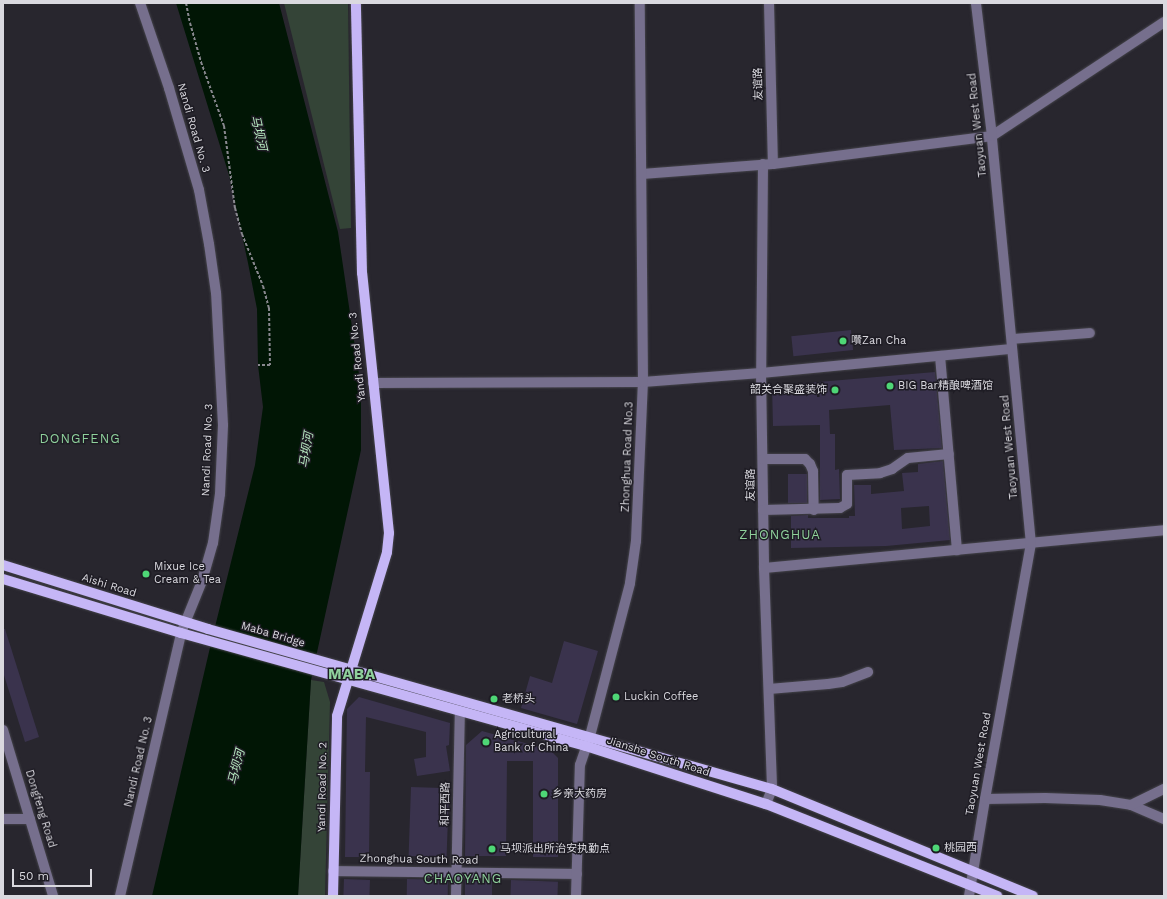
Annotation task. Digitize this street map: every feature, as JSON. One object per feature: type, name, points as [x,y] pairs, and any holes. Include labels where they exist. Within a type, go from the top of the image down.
[{"type":"main road","name":"Yandi Road No. 3","points":[[347,680],[388,544],[388,521],[361,260],[356,3]]},
{"type":"main road","name":"Yandi Road No. 3","points":[[357,25],[363,3]]},
{"type":"main road","name":"Aishi Road","points":[[3,565],[208,629]]},
{"type":"main road","points":[[3,579],[181,633]]},
{"type":"main road","name":"Maba Bridge","points":[[208,629],[331,663]]},
{"type":"main road","name":"Maba Bridge","points":[[181,633],[329,675]]},
{"type":"main road","name":"Jianshe South Road","points":[[331,663],[772,789],[1033,896]]},
{"type":"main road","name":"Jianshe South Road","points":[[329,675],[586,746],[766,804],[970,891],[997,896]]},
{"type":"main road","name":"Yandi Road No. 2","points":[[332,896],[337,722],[347,680]]},
{"type":"street","name":"Nandi Road No. 3","points":[[120,896],[181,633],[208,562],[220,494],[223,425],[216,293],[198,190],[169,88],[140,3]]},
{"type":"street","name":"Zhonghua Road No.3","points":[[576,896],[580,765],[590,736],[634,563],[643,382],[640,3]]},
{"type":"street","name":"友谊路","points":[[766,804],[772,789],[764,568],[761,373],[768,164],[769,3]]},
{"type":"street","name":"Taoyuan West Road","points":[[970,891],[984,799],[1031,544],[992,136],[976,3]]},
{"type":"street","points":[[642,174],[768,164],[992,136],[1164,22]]},
{"type":"street","points":[[373,383],[643,382],[761,373],[940,356],[1090,333]]},
{"type":"street","points":[[940,356],[957,550]]},
{"type":"street","points":[[763,510],[814,510],[840,508],[847,504],[847,475],[880,473],[892,469],[908,458],[949,454]]},
{"type":"street","points":[[763,459],[805,459],[810,464],[813,471],[814,510]]},
{"type":"street","points":[[764,568],[1031,544],[1164,530]]},
{"type":"street","points":[[769,689],[842,682],[868,672]]},
{"type":"street","name":"和平西路","points":[[456,896],[460,712]]},
{"type":"street","name":"Dongfeng Road","points":[[3,730],[53,896]]},
{"type":"street","points":[[1131,805],[1164,789]]},
{"type":"street","points":[[984,799],[1045,798],[1100,800],[1131,805],[1164,819]]},
{"type":"street","points":[[3,819],[30,819]]},
{"type":"street","name":"Zhonghua South Road","points":[[333,871],[577,874]]},
{"type":"path","points":[[186,3],[197,49],[224,126],[235,208],[242,234],[263,286],[268,303],[270,365],[258,364]]},
{"type":"shaded area","points":[[284,3],[348,3],[351,228],[340,229]]},
{"type":"shaded area","points":[[311,680],[324,682],[330,702],[325,896],[298,896]]},
{"type":"water","name":"马坝河","points":[[176,3],[279,3],[338,232],[361,388],[361,450],[311,680],[298,896],[152,896],[212,639],[255,465],[263,407],[258,365],[257,309],[248,263],[229,175]]},
{"type":"building","points":[[851,330],[853,350],[793,356],[791,336]]},
{"type":"building","points":[[935,372],[942,448],[894,450],[890,405],[829,410],[830,434],[835,434],[835,470],[839,469],[840,499],[820,500],[820,425],[773,426],[772,386]]},
{"type":"building","points":[[943,461],[950,540],[886,546],[791,548],[791,516],[808,515],[808,518],[849,518],[849,516],[855,516],[854,485],[871,485],[871,494],[904,491],[902,473],[918,472],[918,464]],"holes":[[[929,506],[930,526],[902,529],[901,508]]]},
{"type":"building","points":[[788,474],[807,474],[807,503],[788,503]]},
{"type":"building","points":[[3,629],[5,629],[39,737],[25,742],[3,672]]},
{"type":"building","points":[[564,641],[598,651],[577,724],[521,708],[530,676],[552,683]]},
{"type":"building","points":[[359,697],[450,723],[449,745],[446,746],[450,771],[417,776],[414,759],[426,757],[426,732],[366,717],[365,772],[370,772],[369,857],[345,857],[347,709]]},
{"type":"building","points":[[482,731],[550,750],[558,758],[558,857],[533,857],[533,761],[507,761],[506,856],[465,856],[466,745]]},
{"type":"building","points":[[411,787],[449,788],[447,857],[409,856]]},
{"type":"building","points":[[344,879],[370,880],[369,896],[343,896]]},
{"type":"building","points":[[407,879],[448,880],[448,896],[407,896]]},
{"type":"building","points":[[465,880],[492,880],[492,896],[465,896]]},
{"type":"building","points":[[511,880],[558,882],[557,896],[510,896]]},
{"type":"place","name":"囋Zan Cha","points":[[843,341]]},
{"type":"place","name":"BIG Bar精酿啤酒馆","points":[[890,386]]},
{"type":"place","name":"韶关合聚盛装饰","points":[[835,390]]},
{"type":"place","name":"Mixue Ice Cream & Tea","points":[[146,574]]},
{"type":"place","name":"Luckin Coffee","points":[[616,697]]},
{"type":"place","name":"老桥头","points":[[494,699]]},
{"type":"place","name":"Agricultural Bank of China","points":[[486,742]]},
{"type":"place","name":"乡亲大药房","points":[[544,794]]},
{"type":"place","name":"桃园西","points":[[936,848]]},
{"type":"place","name":"马坝派出所治安执勤点","points":[[492,849]]},
{"type":"district","name":"DONGFENG","points":[[80,439]]},
{"type":"district","name":"ZHONGHUA","points":[[780,535]]},
{"type":"district","name":"MABA","points":[[352,675]]},
{"type":"district","name":"CHAOYANG","points":[[463,879]]}]
